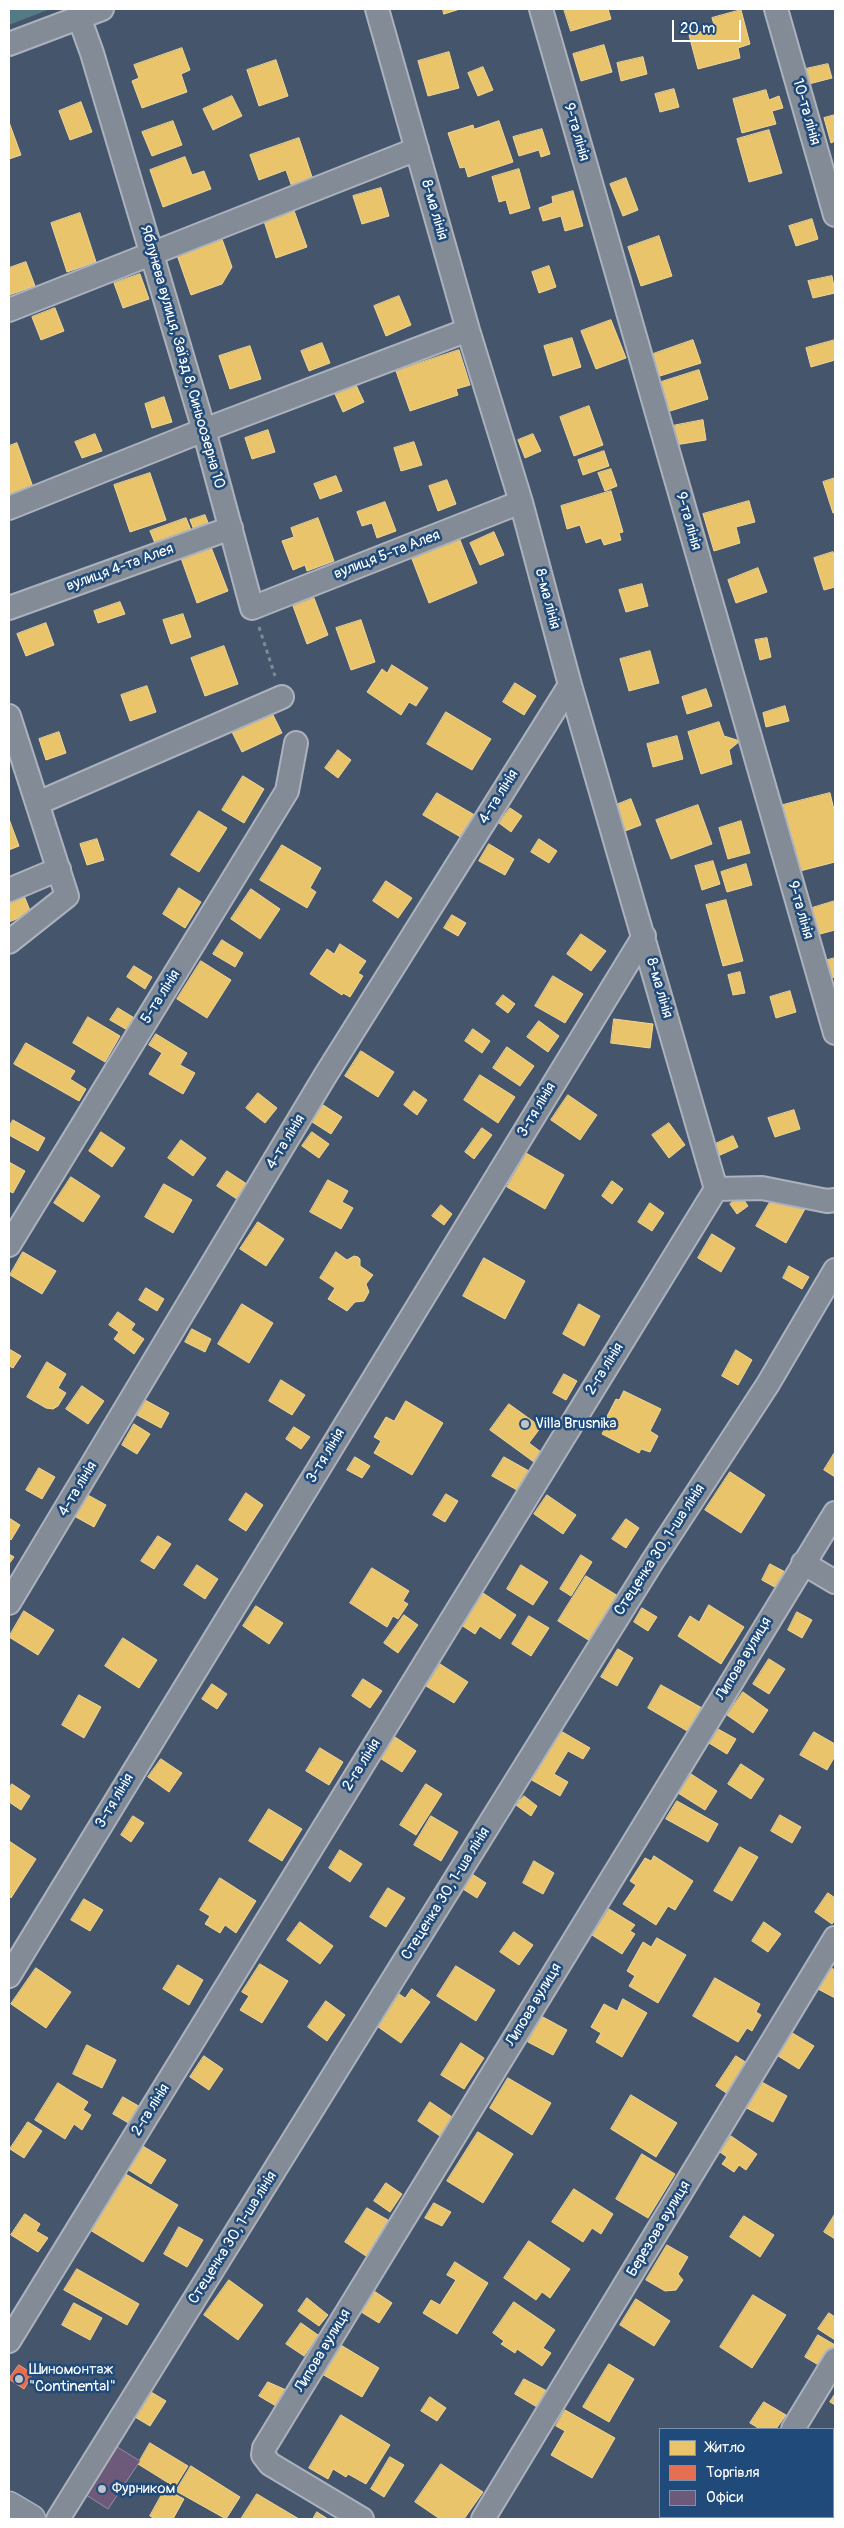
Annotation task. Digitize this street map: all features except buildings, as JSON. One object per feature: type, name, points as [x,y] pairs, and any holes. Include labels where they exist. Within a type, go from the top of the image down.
[{"type":"main road","points":[[9,2506],[31,2519]]},
{"type":"street","points":[[9,44],[102,9]]},
{"type":"street","name":"8-ма лінія","points":[[377,9],[468,330],[521,502],[570,684],[716,1189]]},
{"type":"street","name":"9-та лінія","points":[[541,9],[835,1033]]},
{"type":"street","name":"10-та лінія","points":[[776,9],[835,215]]},
{"type":"street","name":"Яблунева вулиця, Заїзд 8, Синьоозерна 10","points":[[79,17],[204,430],[232,528],[252,608]]},
{"type":"street","points":[[9,310],[417,149]]},
{"type":"street","points":[[9,508],[204,430],[468,330]]},
{"type":"street","name":"вулиця 5-та Алея","points":[[252,608],[521,502]]},
{"type":"street","name":"вулиця 4-та Алея","points":[[9,608],[232,528]]},
{"type":"street","name":"4-та лінія","points":[[9,1603],[325,1076],[570,684]]},
{"type":"street","points":[[38,803],[282,697]]},
{"type":"street","points":[[9,716],[67,896],[9,942]]},
{"type":"street","name":"5-та лінія","points":[[9,1245],[287,791],[296,743]]},
{"type":"street","points":[[9,890],[59,869]]},
{"type":"street","name":"3-тя лінія","points":[[9,1976],[644,936]]},
{"type":"street","points":[[716,1189],[762,1188],[835,1200]]},
{"type":"street","name":"2-га лінія","points":[[9,2341],[716,1189]]},
{"type":"street","name":"Стеценка 30, 1-ша лінія","points":[[58,2519],[652,1562],[768,1384],[835,1270]]},
{"type":"street","name":"Липова вулиця","points":[[362,2519],[270,2464],[263,2455],[264,2448],[835,1513]]},
{"type":"street","points":[[803,1563],[835,1582]]},
{"type":"street","name":"Березова вулиця","points":[[483,2519],[835,1938]]},
{"type":"street","points":[[794,2428],[835,2360]]},
{"type":"path","points":[[252,608],[282,697]]},
{"type":"green space","points":[[9,9],[50,9],[9,25]]},
{"type":"place","name":"Villa Brusnika","points":[[525,1424]]},
{"type":"place","name":"Шиномонтаж \"Continental\"","points":[[19,2379]]},
{"type":"place","name":"Фурником","points":[[102,2489]]}]
